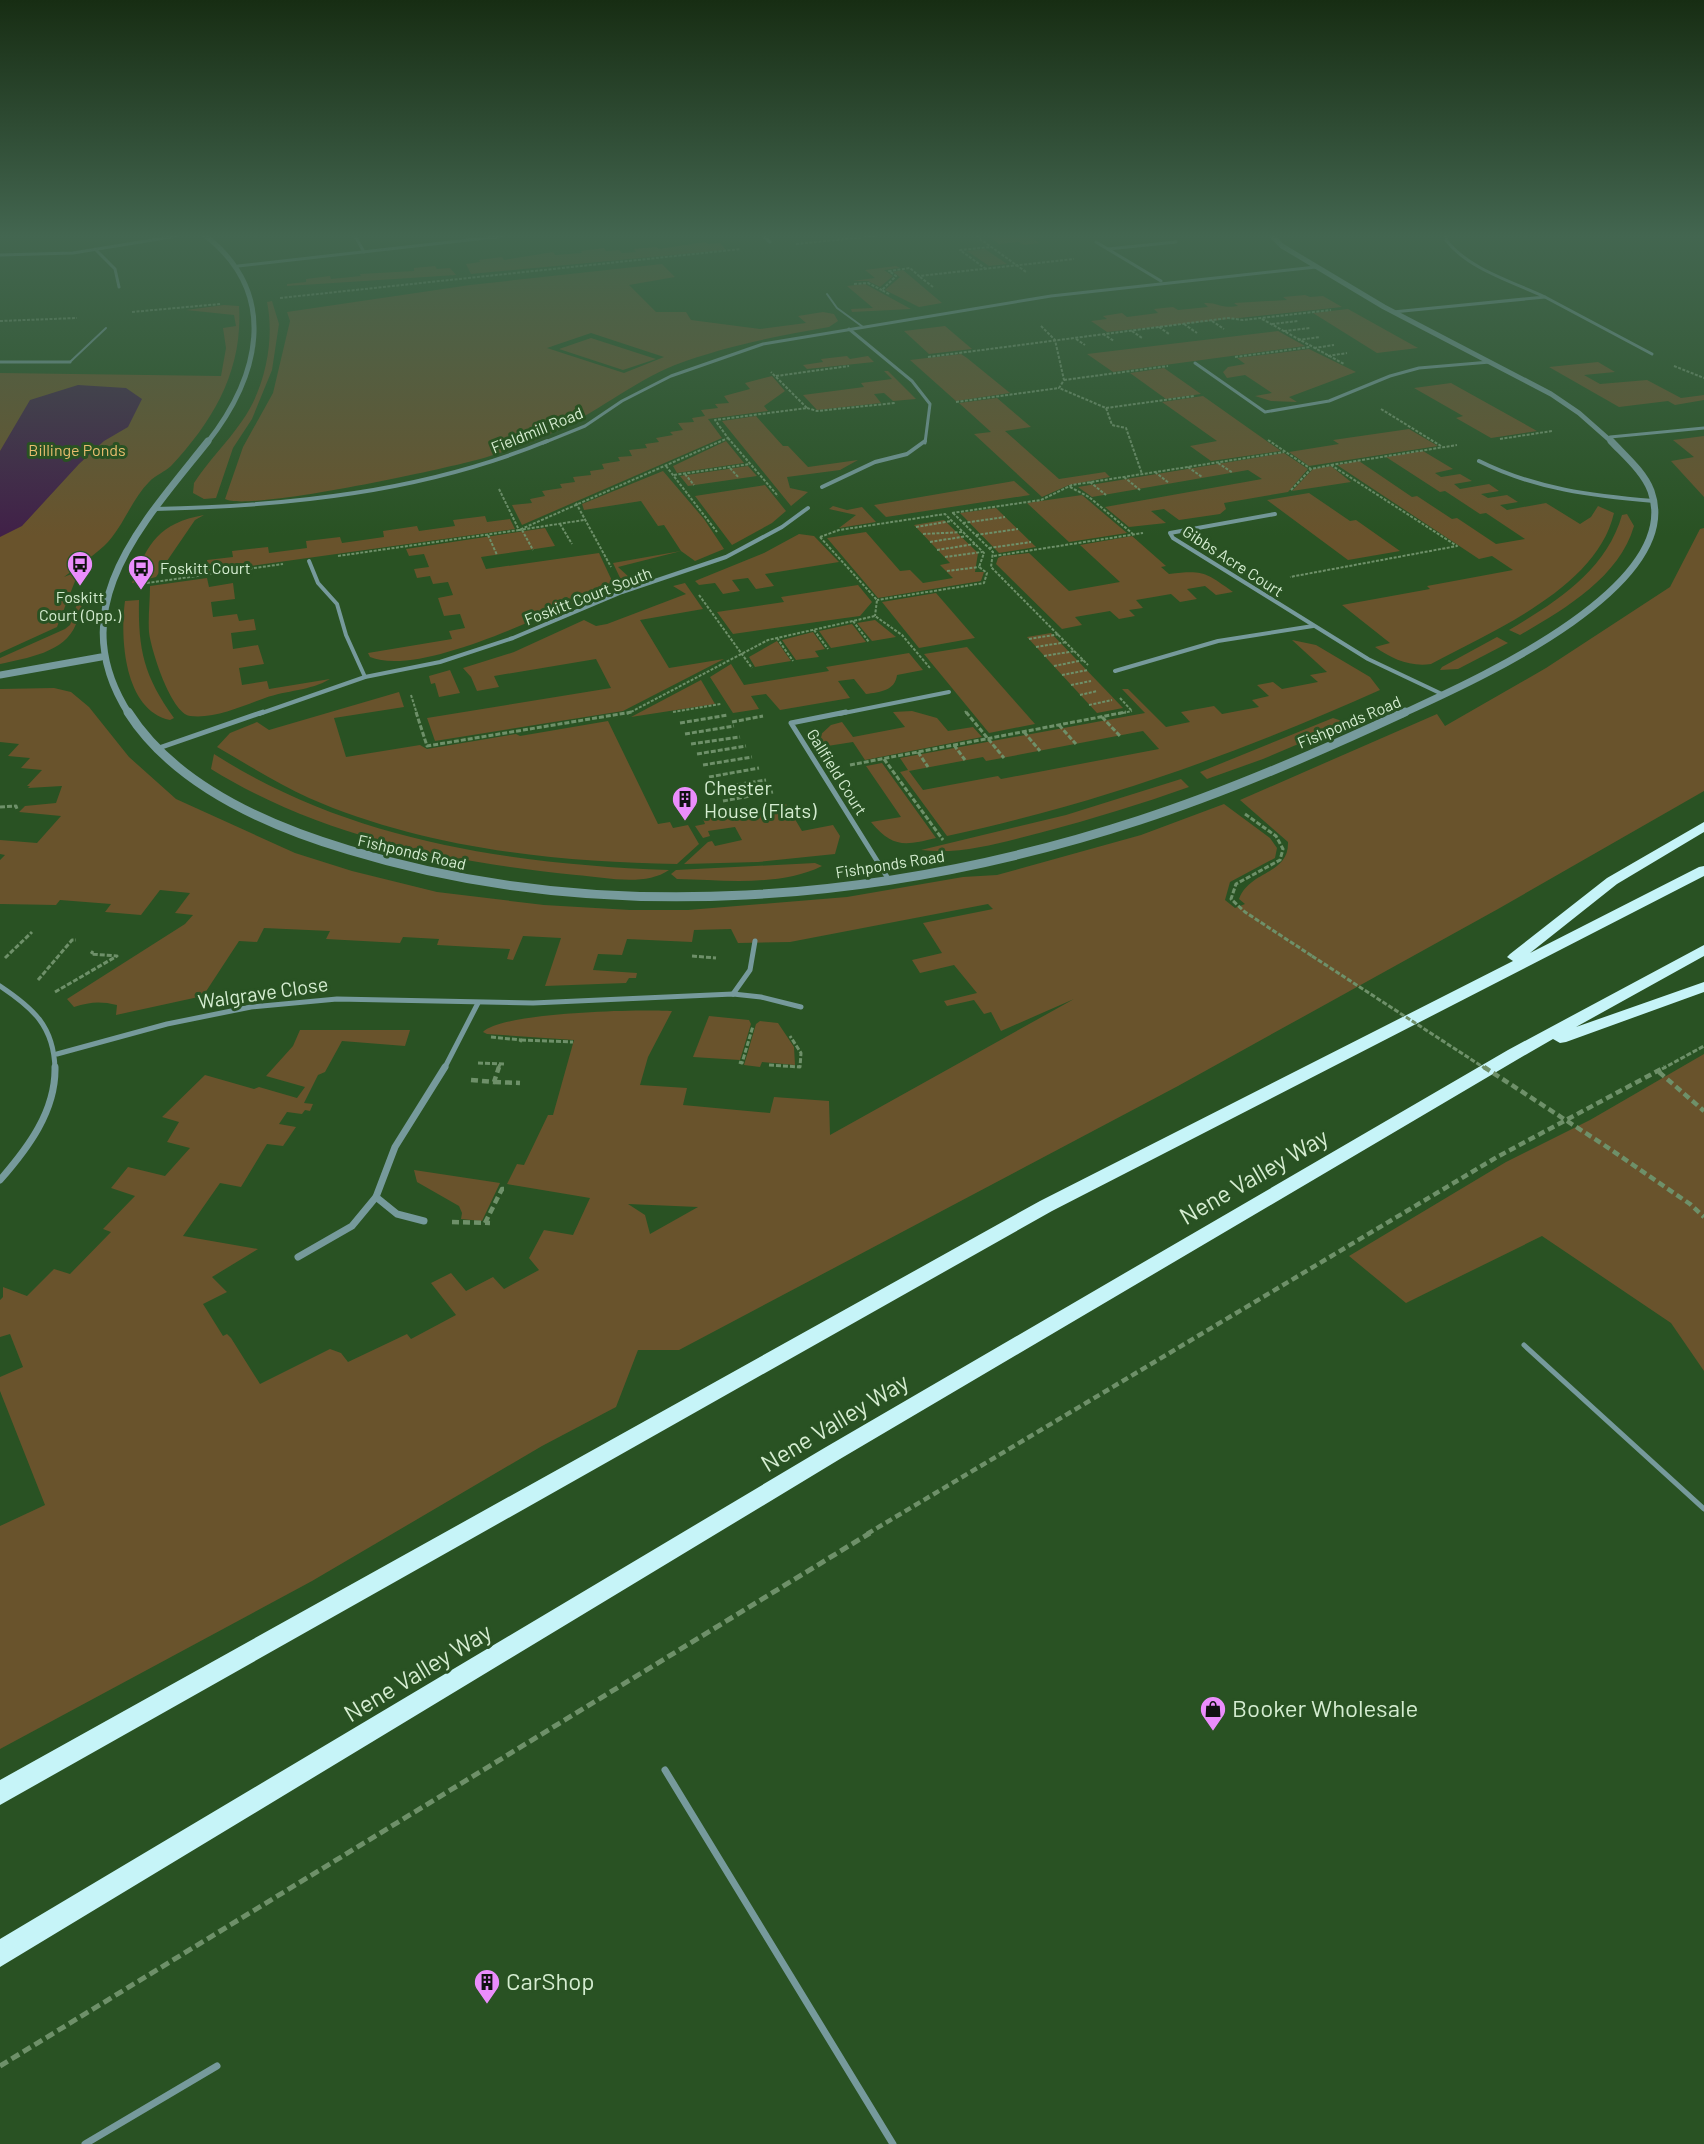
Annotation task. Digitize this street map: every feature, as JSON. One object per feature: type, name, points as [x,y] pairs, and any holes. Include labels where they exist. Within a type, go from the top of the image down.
[{"type":"highway","points":[[1486,980],[1612,881],[1704,826]]},
{"type":"highway","points":[[0,1793],[1046,1206],[1704,870]]},
{"type":"highway","name":"Nene Valley Way","points":[[0,1954],[834,1453],[1514,1054],[1704,950]]},
{"type":"highway","points":[[1514,1054],[1704,987]]},
{"type":"street","name":"Fishponds Road","points":[[254,336],[250,361],[231,409],[131,543],[109,586],[102,623],[101,657],[109,684],[123,709],[156,749],[189,776],[267,821],[319,843],[395,865],[553,890],[643,894],[756,894],[888,880],[1004,857],[1120,827],[1216,793],[1399,716],[1518,656],[1580,616],[1628,576],[1648,545],[1654,501]]},
{"type":"street","name":"Fieldmill Road","points":[[155,510],[278,505],[439,476],[480,466],[582,428],[628,397],[689,367],[748,348],[812,336]]},
{"type":"street","points":[[822,487],[925,444],[930,404],[927,399],[912,381],[857,336]]},
{"type":"street","points":[[1440,336],[1490,362],[1587,419],[1610,437],[1638,471],[1654,501]]},
{"type":"street","points":[[1618,336],[1652,354]]},
{"type":"street","points":[[0,362],[70,362]]},
{"type":"street","points":[[1195,363],[1265,412],[1329,402],[1376,381],[1419,368],[1490,362]]},
{"type":"street","points":[[1610,437],[1704,428]]},
{"type":"street","points":[[1479,461],[1521,481],[1545,488],[1579,495],[1654,501]]},
{"type":"street","name":"Foskitt Court South","points":[[156,749],[365,677],[476,651],[622,592],[733,554],[796,518],[808,508]]},
{"type":"street","name":"Gibbs Acre Court","points":[[1275,514],[1170,533],[1173,538],[1245,585],[1368,659],[1444,694]]},
{"type":"street","points":[[309,561],[318,583],[337,604],[346,635],[365,677]]},
{"type":"street","points":[[1115,671],[1218,641],[1314,626]]},
{"type":"street","points":[[0,675],[101,657]]},
{"type":"street","name":"Gallfield Court","points":[[888,880],[791,723],[949,692]]},
{"type":"street","points":[[734,994],[747,983],[753,965],[755,941]]},
{"type":"street","points":[[0,986],[22,998],[44,1024],[57,1054],[51,1106],[32,1141],[0,1180]]},
{"type":"street","name":"Walgrave Close","points":[[57,1054],[167,1024],[252,1007],[337,999],[478,1003],[734,994],[761,997],[801,1007]]},
{"type":"street","points":[[298,1257],[354,1227],[368,1214],[396,1147],[438,1081],[478,1003]]},
{"type":"street","points":[[376,1197],[387,1210],[403,1217],[424,1221]]},
{"type":"lane","points":[[70,362],[97,336]]},
{"type":"lane","points":[[1524,1345],[1704,1509]]},
{"type":"lane","points":[[665,1770],[893,2144]]},
{"type":"lane","points":[[85,2144],[217,2066]]},
{"type":"path","points":[[1051,336],[1055,340],[1064,380],[1059,388]]},
{"type":"path","points":[[776,376],[1089,336]]},
{"type":"path","points":[[1106,336],[1114,341]]},
{"type":"path","points":[[1291,336],[1376,381]]},
{"type":"path","points":[[1075,338],[1085,345]]},
{"type":"path","points":[[1298,340],[1320,338]]},
{"type":"path","points":[[1312,348],[1334,345]]},
{"type":"path","points":[[1328,356],[1347,353]]},
{"type":"path","points":[[1667,364],[1704,378]]},
{"type":"path","points":[[1165,367],[1173,372]]},
{"type":"path","points":[[768,368],[807,408]]},
{"type":"path","points":[[952,402],[1059,388],[1106,408],[1195,396]]},
{"type":"path","points":[[1353,392],[1442,447]]},
{"type":"path","points":[[796,518],[715,420],[807,408],[817,411],[927,399]]},
{"type":"path","points":[[1106,408],[1112,425],[1126,428],[1142,474]]},
{"type":"path","points":[[1496,439],[1556,430]]},
{"type":"path","points":[[1264,436],[1311,468],[1464,444]]},
{"type":"path","points":[[521,530],[576,503],[728,438]]},
{"type":"path","points":[[1062,675],[1092,670],[1060,634],[991,567],[994,558],[989,548],[952,513],[1041,500],[1069,486],[1090,482],[1285,452]]},
{"type":"path","points":[[1218,462],[1233,472]]},
{"type":"path","points":[[674,475],[751,464]]},
{"type":"path","points":[[1245,585],[1457,546],[1331,465]]},
{"type":"path","points":[[480,466],[491,474],[533,550]]},
{"type":"path","points":[[666,466],[733,554]]},
{"type":"path","points":[[729,467],[739,478]]},
{"type":"path","points":[[1187,467],[1202,477]]},
{"type":"path","points":[[1155,472],[1169,483]]},
{"type":"path","points":[[684,474],[694,485]]},
{"type":"path","points":[[1124,477],[1140,490]]},
{"type":"path","points":[[1090,482],[1106,495]]},
{"type":"path","points":[[1069,486],[1089,497],[1134,534]]},
{"type":"path","points":[[576,503],[622,592]]},
{"type":"path","points":[[403,668],[427,746],[630,713],[743,653],[777,638],[875,616],[877,600],[819,536],[839,530],[945,514],[982,552],[979,567]]},
{"type":"path","points":[[963,523],[1005,517]]},
{"type":"path","points":[[147,583],[584,520]]},
{"type":"path","points":[[916,527],[952,521]]},
{"type":"path","points":[[560,524],[572,544]]},
{"type":"path","points":[[976,536],[1018,529]]},
{"type":"path","points":[[982,559],[1159,530],[1170,533]]},
{"type":"path","points":[[922,534],[963,532]]},
{"type":"path","points":[[488,535],[497,555]]},
{"type":"path","points":[[930,542],[967,536]]},
{"type":"path","points":[[989,548],[1031,542]]},
{"type":"path","points":[[937,550],[975,544]]},
{"type":"path","points":[[945,557],[982,552]]},
{"type":"path","points":[[877,600],[984,583],[987,573],[979,567],[947,572]]},
{"type":"path","points":[[683,573],[752,668]]},
{"type":"path","points":[[853,621],[869,642]]},
{"type":"path","points":[[814,629],[828,648]]},
{"type":"path","points":[[1029,639],[1060,634]]},
{"type":"path","points":[[777,638],[793,661]]},
{"type":"path","points":[[1036,647],[1067,642]]},
{"type":"path","points":[[1044,656],[1075,651]]},
{"type":"path","points":[[1054,666],[1084,660]]},
{"type":"path","points":[[1071,685],[1101,679]]},
{"type":"path","points":[[820,770],[1132,711],[1116,693]]},
{"type":"path","points":[[1089,705],[1121,698]]},
{"type":"path","points":[[673,712],[721,704]]},
{"type":"path","points":[[680,723],[728,715]]},
{"type":"path","points":[[1102,717],[1120,736]]},
{"type":"path","points":[[1059,725],[1076,744]]},
{"type":"path","points":[[685,734],[734,726]]},
{"type":"path","points":[[1024,732],[1040,751]]},
{"type":"path","points":[[691,744],[740,736]]},
{"type":"path","points":[[988,738],[1004,758]]},
{"type":"path","points":[[954,745],[964,760]]},
{"type":"path","points":[[697,754],[746,746]]},
{"type":"path","points":[[918,752],[928,767]]},
{"type":"path","points":[[703,765],[752,757]]},
{"type":"path","points":[[884,759],[943,840]]},
{"type":"path","points":[[709,777],[759,768]]},
{"type":"path","points":[[716,788],[766,780]]},
{"type":"path","points":[[723,801],[773,792]]},
{"type":"path","points":[[1216,793],[1276,836],[1283,849],[1280,860],[1236,884],[1231,899],[1245,912],[1604,1145],[1690,1204],[1704,1217]]},
{"type":"path","points":[[0,807],[16,806],[17,809]]},
{"type":"path","points":[[0,966],[8,954],[13,953],[32,932]]},
{"type":"path","points":[[36,983],[72,940],[76,940]]},
{"type":"path","points":[[51,995],[117,956],[91,954],[93,951]]},
{"type":"path","points":[[692,956],[716,958]]},
{"type":"path","points":[[739,1062],[742,1063],[755,1019]]},
{"type":"path","points":[[770,1065],[800,1067],[801,1053],[798,1045],[784,1029]]},
{"type":"path","points":[[521,1040],[573,1042]]},
{"type":"path","points":[[0,2066],[985,1462],[1497,1157],[1704,1047]]},
{"type":"path","points":[[1659,1072],[1704,1112]]},
{"type":"path","points":[[494,1082],[520,1083]]},
{"type":"path","points":[[424,1221],[488,1223],[502,1189],[506,1189]]},
{"type":"green space","name":"Billinge Ponds","points":[[224,336],[238,336],[231,373],[212,412],[200,431],[171,466],[151,480],[143,489],[111,539],[64,577],[79,571],[57,627],[0,653],[0,373],[221,376],[226,348]]},
{"type":"green space","points":[[270,336],[277,336],[272,370],[252,419],[233,448],[216,498],[204,499],[193,493],[194,483],[250,408],[262,379]]},
{"type":"green space","points":[[286,336],[582,336],[547,348],[624,373],[664,357],[600,336],[781,336],[732,347],[675,365],[552,433],[484,458],[393,479],[308,494],[241,501],[225,499],[243,447],[273,393]]},
{"type":"green space","points":[[909,336],[957,336],[972,349],[929,354]]},
{"type":"green space","points":[[1236,336],[1287,336],[1305,346],[1113,372],[1087,354]]},
{"type":"green space","points":[[1350,336],[1397,336],[1418,348],[1377,353]]},
{"type":"green space","points":[[591,338],[656,359],[623,370],[559,349]]},
{"type":"green space","points":[[1309,349],[1356,372],[1289,397],[1297,402],[1271,401],[1255,396],[1272,393],[1245,375],[1227,378],[1223,372],[1228,367],[1245,364],[1237,358]]},
{"type":"green space","points":[[961,354],[1010,393],[956,401],[910,360]]},
{"type":"green space","points":[[847,356],[850,359],[868,356],[874,362],[807,369],[803,365],[823,362],[821,359]]},
{"type":"green space","points":[[1598,362],[1615,372],[1584,375],[1600,384],[1647,380],[1681,398],[1704,395],[1704,400],[1675,405],[1668,401],[1619,407],[1549,367]]},
{"type":"green space","points":[[1164,368],[1201,394],[1166,399],[1130,373]]},
{"type":"green space","points":[[884,371],[888,371],[916,399],[893,401],[884,393],[874,394],[881,403],[817,410],[803,395],[864,387],[861,383],[892,379]]},
{"type":"green space","points":[[772,376],[785,391],[764,406],[768,411],[708,419],[722,438],[522,525],[512,505],[532,503],[530,499],[545,496],[542,491],[562,488],[560,484],[575,482],[573,477],[591,475],[590,471],[604,469],[602,464],[620,461],[618,457],[632,456],[629,450],[647,448],[645,444],[659,442],[656,438],[673,435],[670,432],[683,430],[678,423],[694,422],[692,418],[705,416],[701,410],[718,408],[715,404],[729,403],[724,396],[750,389],[745,383]]},
{"type":"green space","points":[[1451,383],[1537,431],[1491,438],[1456,418],[1463,416],[1414,388]]},
{"type":"green space","points":[[1203,396],[1281,451],[1211,461],[1190,446],[1217,441],[1162,402]]},
{"type":"green space","points":[[997,398],[1031,427],[1005,431],[1059,479],[1105,472],[1110,477],[1069,485],[1042,497],[974,434],[991,432],[959,403]]},
{"type":"green space","points":[[756,416],[783,446],[788,446],[808,467],[858,460],[840,470],[787,477],[790,488],[808,492],[791,506],[722,421]]},
{"type":"green space","points":[[1409,429],[1438,446],[1309,466],[1289,452],[1339,444],[1333,440]]},
{"type":"green space","points":[[1704,436],[1704,497],[1671,461],[1694,457],[1673,440]]},
{"type":"green space","points":[[726,441],[744,463],[677,473],[673,466]]},
{"type":"green space","points":[[1423,451],[1453,469],[1435,473],[1441,477],[1460,474],[1472,481],[1454,484],[1460,489],[1489,484],[1499,491],[1481,494],[1488,498],[1507,495],[1518,502],[1500,505],[1507,510],[1546,503],[1580,524],[1591,517],[1598,506],[1614,513],[1604,540],[1587,564],[1565,585],[1539,604],[1483,637],[1431,664],[1423,665],[1402,661],[1375,647],[1390,643],[1342,605],[1430,589],[1427,586],[1513,570],[1492,556],[1479,559],[1337,465],[1359,461],[1412,497],[1417,496],[1452,519],[1457,518],[1496,544],[1525,539],[1486,513],[1480,514],[1445,491],[1440,492],[1386,457]]},
{"type":"green space","points":[[1284,453],[1308,469],[1288,492],[1224,503],[1226,509],[1220,514],[1179,520],[1164,509],[1151,511],[1166,523],[1129,527],[1105,507],[1262,479],[1248,470],[1092,497],[1078,487]]},
{"type":"green space","points":[[748,466],[757,476],[688,486],[680,476]]},
{"type":"green space","points":[[1331,466],[1351,482],[1292,491],[1313,469]]},
{"type":"green space","points":[[663,471],[704,519],[724,549],[695,561],[681,551],[664,525],[658,526],[641,501],[584,510],[582,504]]},
{"type":"green space","points":[[1014,481],[1030,495],[886,517],[874,505]]},
{"type":"green space","points":[[765,485],[786,511],[772,523],[732,545],[695,496]]},
{"type":"green space","points":[[1309,493],[1350,521],[1356,520],[1400,551],[1348,560],[1267,500]]},
{"type":"green space","points":[[1082,495],[1127,533],[1069,542],[1027,503]]},
{"type":"green space","points":[[833,506],[847,510],[862,507],[876,522],[839,528],[856,515],[829,509]]},
{"type":"green space","points":[[996,508],[1036,547],[999,553],[960,513]]},
{"type":"green space","points":[[1627,514],[1634,526],[1627,545],[1603,577],[1588,591],[1554,615],[1520,635],[1509,630],[1561,596],[1592,569],[1614,535],[1622,515]]},
{"type":"green space","points":[[204,515],[195,520],[156,577],[132,583],[144,557],[157,537],[176,523]]},
{"type":"green space","points":[[485,516],[487,522],[510,519],[515,529],[208,572],[207,560],[233,557],[232,551],[268,547],[269,553],[307,548],[306,541],[340,537],[342,543],[384,537],[383,531],[417,526],[419,531],[455,526],[453,520]]},
{"type":"green space","points":[[944,520],[978,553],[975,572],[984,572],[981,581],[878,598],[827,538],[866,532],[900,571],[910,570],[923,583],[953,578],[940,565],[950,563],[914,525]]},
{"type":"green space","points":[[545,528],[555,546],[481,557],[486,569],[599,553],[614,585],[527,623],[456,649],[423,658],[393,661],[370,657],[368,653],[452,639],[449,631],[465,628],[460,614],[444,616],[438,598],[453,595],[448,582],[433,584],[430,576],[417,578],[414,569],[429,567],[424,554],[409,556],[406,549]]},
{"type":"green space","points":[[1704,528],[1704,791],[1498,909],[1178,1086],[679,1350],[638,1350],[616,1407],[542,1446],[312,1581],[0,1749],[0,1526],[45,1505],[0,1391],[0,1377],[23,1367],[10,1334],[0,1337],[0,1300],[3,1297],[3,1287],[27,1296],[54,1269],[70,1274],[111,1232],[103,1229],[135,1196],[111,1188],[128,1167],[165,1176],[190,1148],[167,1142],[179,1122],[162,1117],[205,1075],[297,1098],[305,1087],[266,1076],[293,1046],[300,1030],[410,1030],[405,1046],[342,1041],[325,1072],[318,1075],[304,1103],[313,1104],[310,1111],[305,1110],[302,1114],[287,1112],[279,1124],[296,1127],[283,1146],[267,1144],[241,1187],[220,1183],[183,1236],[258,1249],[212,1277],[227,1292],[203,1304],[223,1336],[227,1334],[231,1338],[260,1384],[330,1349],[341,1353],[348,1362],[407,1334],[411,1339],[456,1315],[431,1283],[451,1273],[466,1291],[493,1277],[504,1289],[539,1270],[529,1258],[544,1230],[573,1235],[590,1198],[507,1184],[517,1164],[524,1165],[548,1115],[553,1115],[574,1040],[483,1032],[496,1025],[516,1020],[573,1013],[672,1011],[648,1057],[640,1085],[687,1088],[683,1105],[770,1113],[774,1097],[829,1101],[830,1135],[1074,999],[1001,1031],[991,1012],[984,1014],[974,1000],[947,1006],[944,1001],[977,993],[954,965],[920,973],[912,960],[942,953],[923,923],[993,909],[988,904],[790,942],[738,943],[731,929],[694,930],[692,942],[627,939],[622,955],[598,954],[593,970],[637,973],[636,978],[629,978],[626,983],[545,986],[561,938],[523,936],[513,960],[507,959],[510,949],[437,945],[439,939],[403,937],[400,943],[326,939],[330,931],[264,928],[257,942],[239,941],[203,996],[116,1015],[117,1005],[95,1003],[74,1007],[67,999],[185,924],[193,915],[175,913],[190,893],[160,890],[141,915],[105,912],[111,904],[60,900],[56,905],[0,904],[0,860],[5,855],[0,854],[0,840],[37,843],[61,816],[19,812],[25,806],[56,803],[62,786],[28,788],[30,786],[27,786],[42,770],[21,768],[30,758],[8,756],[19,744],[0,742],[0,689],[54,688],[71,692],[89,707],[129,757],[176,799],[295,853],[352,871],[437,892],[544,905],[630,910],[688,910],[847,897],[963,877],[997,875],[1141,835],[1224,804],[1270,838],[1277,848],[1275,858],[1230,882],[1225,900],[1235,908],[1245,904],[1239,899],[1251,882],[1282,861],[1287,853],[1288,842],[1240,800],[1437,714],[1445,726],[1546,668],[1670,587],[1700,529]],"holes":[[[628,1204],[698,1207],[650,1234],[645,1215]]]},
{"type":"green space","points":[[799,534],[814,536],[839,562],[765,574],[774,586],[756,589],[748,578],[732,580],[740,591],[723,594],[715,583],[699,585],[695,581],[764,553]]},
{"type":"green space","points":[[1132,536],[1166,566],[1161,567],[1169,574],[1189,572],[1203,574],[1233,592],[1216,595],[1205,586],[1187,589],[1197,599],[1180,602],[1171,594],[1136,600],[1143,608],[1129,610],[1135,616],[1119,619],[1110,611],[1075,617],[1082,625],[1062,629],[996,564],[998,558],[1002,556],[1029,553],[1069,591],[1120,582],[1080,545]]},
{"type":"green space","points":[[681,551],[618,567],[630,578],[622,582],[613,563]]},
{"type":"green space","points":[[207,578],[209,587],[233,583],[235,599],[211,602],[213,617],[237,614],[239,621],[254,619],[256,630],[231,633],[233,649],[258,645],[264,664],[239,668],[242,685],[267,681],[269,689],[330,679],[314,686],[273,695],[219,714],[190,716],[183,712],[169,693],[154,652],[149,632],[150,586]]},
{"type":"green space","points":[[685,583],[703,609],[640,620],[669,668],[724,659],[623,711],[435,741],[427,718],[611,688],[596,659],[494,676],[499,687],[477,691],[471,677],[463,668],[514,652],[584,620],[596,626],[607,624],[686,594],[673,586]]},
{"type":"green space","points":[[858,585],[872,602],[860,616],[733,634],[717,612],[784,602],[781,597]]},
{"type":"green space","points":[[936,593],[975,638],[919,648],[882,602]]},
{"type":"green space","points":[[84,597],[79,618],[71,634],[63,642],[44,653],[0,664],[0,658],[65,629],[70,625],[79,598]]},
{"type":"green space","points":[[139,600],[140,634],[145,662],[156,689],[174,718],[170,720],[155,714],[143,702],[134,688],[128,671],[123,634],[125,601]]},
{"type":"green space","points":[[875,620],[896,637],[872,641],[857,623]]},
{"type":"green space","points":[[852,624],[866,642],[831,648],[819,631]]},
{"type":"green space","points":[[813,632],[825,649],[815,651],[819,657],[796,660],[782,640]]},
{"type":"green space","points":[[1051,633],[1123,708],[1097,713],[1027,637]]},
{"type":"green space","points":[[1497,637],[1508,643],[1458,669],[1440,670],[1442,667]]},
{"type":"green space","points":[[1292,640],[1316,645],[1370,677],[1380,690],[1273,735],[1167,775],[1004,823],[947,836],[900,772],[908,770],[900,758],[1145,713],[1122,689],[1128,689],[1166,727],[1190,722],[1181,712],[1214,706],[1222,714],[1259,707],[1252,700],[1269,696],[1257,685],[1273,682],[1282,689],[1318,682],[1310,675],[1327,672]],"holes":[[[1143,731],[1159,749],[1001,779],[998,776],[923,790],[909,771],[983,757],[986,761]]]},
{"type":"green space","points":[[777,641],[791,661],[755,667],[749,657]]},
{"type":"green space","points":[[967,647],[1035,724],[989,733],[924,654]]},
{"type":"green space","points":[[909,653],[923,670],[897,675],[896,680],[886,690],[866,694],[854,679],[838,681],[850,698],[780,710],[766,694],[751,696],[759,709],[733,713],[710,677],[731,664],[744,685],[829,671],[826,667]]},
{"type":"green space","points":[[450,670],[460,693],[439,697],[435,683],[431,684],[429,676]]},
{"type":"green space","points":[[701,680],[715,704],[631,717]]},
{"type":"green space","points":[[399,692],[404,707],[334,718],[346,757],[420,745],[427,749],[608,721],[658,824],[670,822],[673,828],[688,825],[699,844],[677,864],[584,860],[490,849],[443,840],[352,815],[309,798],[217,747],[230,733],[257,722],[269,730]]},
{"type":"green space","points":[[912,711],[937,718],[948,731],[973,727],[982,737],[865,760],[853,742],[821,747],[817,743],[818,737],[831,725],[842,722],[853,737],[905,727],[893,712]]},
{"type":"green space","points":[[1333,718],[1348,723],[1263,759],[1207,779],[1200,772]]},
{"type":"green space","points":[[214,754],[266,784],[320,808],[376,827],[433,842],[491,854],[550,862],[669,870],[659,875],[636,880],[611,879],[480,863],[387,843],[341,829],[253,793],[211,769]]},
{"type":"green space","points":[[882,763],[936,838],[900,843],[886,837],[871,822],[901,817],[866,766]]},
{"type":"green space","points":[[1181,779],[1189,787],[1061,827],[967,849],[921,850],[1066,815]]},
{"type":"green space","points":[[786,804],[802,831],[833,825],[840,836],[835,854],[758,862],[684,864],[708,842],[712,841],[715,846],[742,840],[735,827],[708,831],[710,836],[703,838],[695,826],[705,824],[703,819]]},
{"type":"green space","points":[[815,863],[822,866],[806,873],[770,880],[677,879],[671,874],[676,870]]},
{"type":"green space","points":[[709,1016],[749,1020],[751,1024],[740,1060],[693,1057]]},
{"type":"green space","points":[[760,1021],[778,1023],[794,1047],[795,1065],[762,1062],[760,1067],[744,1065],[756,1024]]},
{"type":"green space","points":[[1704,1054],[1704,1371],[1671,1323],[1542,1236],[1406,1303],[1349,1256],[1506,1162],[1590,1120]]},
{"type":"green space","points":[[414,1170],[500,1183],[482,1221],[461,1219],[462,1213],[459,1206],[417,1182]]},
{"type":"shaded area","points":[[78,385],[126,388],[142,399],[128,427],[104,441],[79,464],[22,526],[0,537],[0,451],[30,400]]},
{"type":"place","name":"Foskitt Court (Opp.)","points":[[80,587]]},
{"type":"place","name":"Foskitt Court","points":[[141,591]]},
{"type":"place","name":"Chester House (Flats)","points":[[685,822]]},
{"type":"place","name":"Booker Wholesale","points":[[1213,1732]]},
{"type":"place","name":"CarShop","points":[[487,2005]]}]
